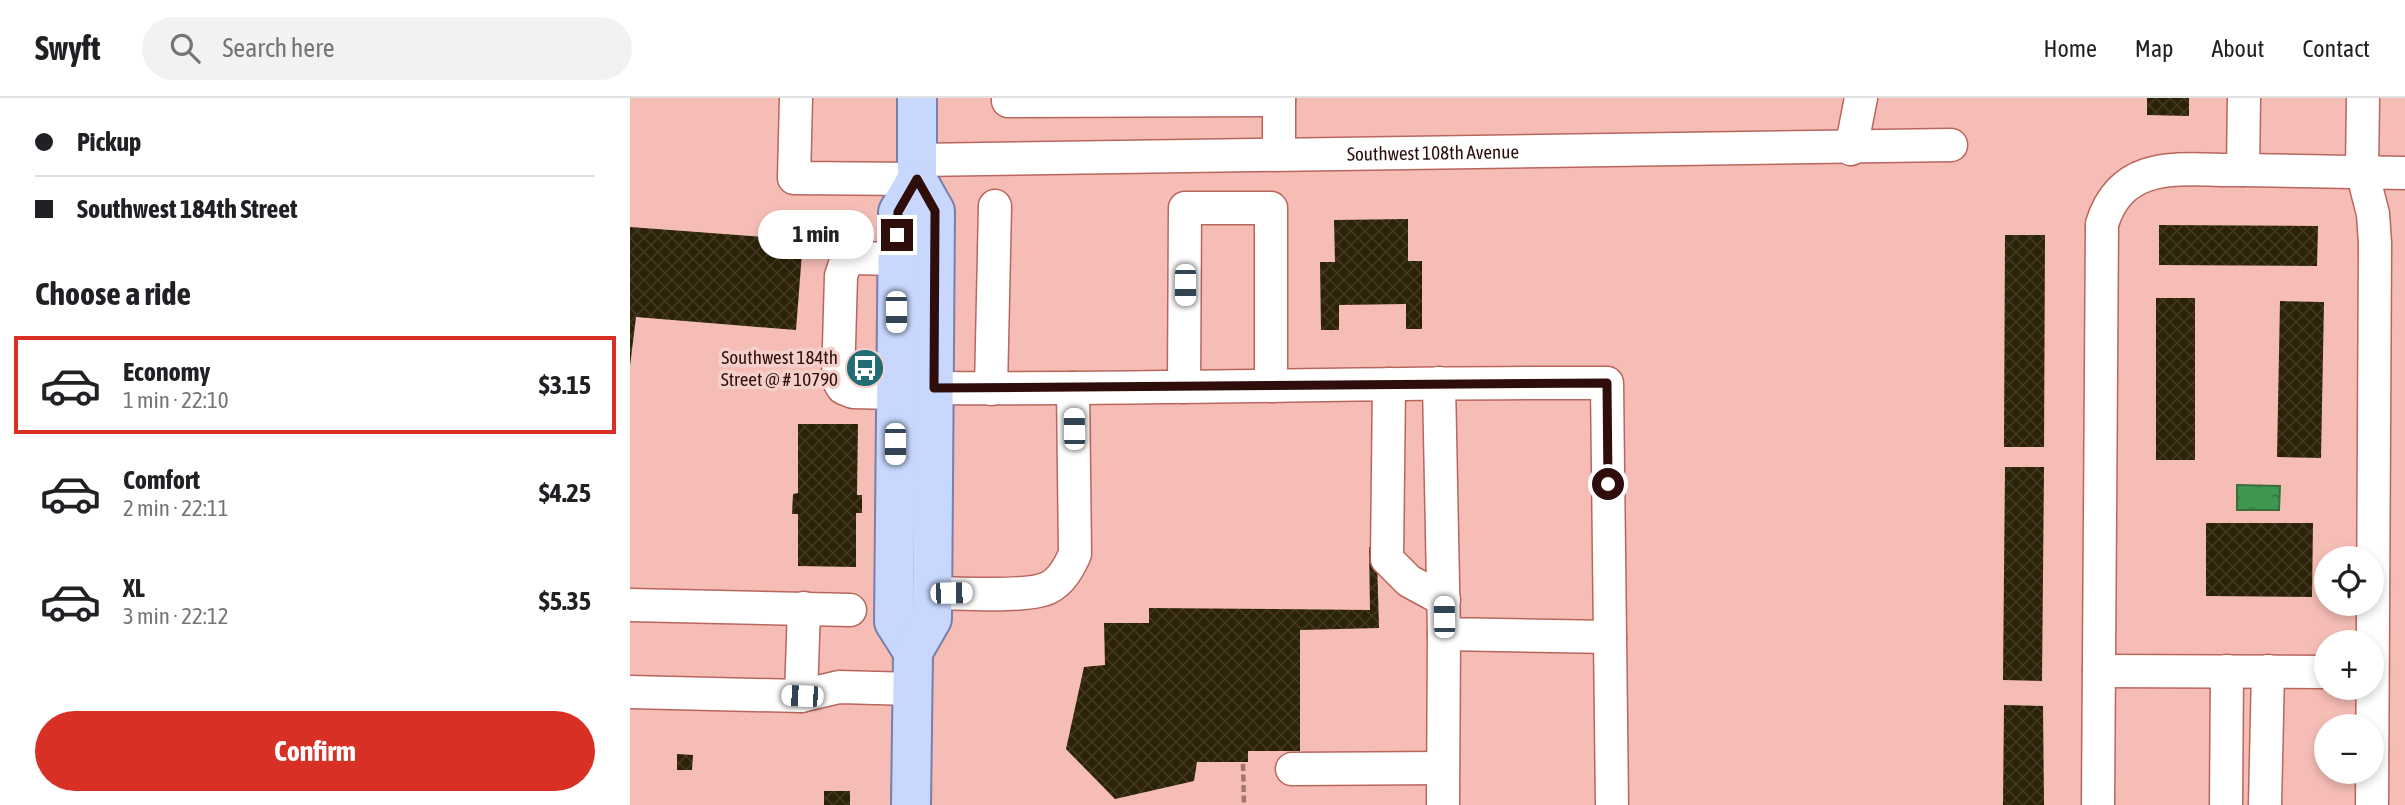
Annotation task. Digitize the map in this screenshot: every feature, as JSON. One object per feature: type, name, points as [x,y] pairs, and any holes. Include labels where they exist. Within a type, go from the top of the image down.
[{"type":"main road","points":[[913,671],[894,622],[897,259],[898,212],[917,169],[918,98]]},
{"type":"main road","points":[[911,805],[913,671],[932,619],[935,211],[917,169]]},
{"type":"street","name":"Southwest 108th Avenue","points":[[796,98],[794,178],[917,169],[1279,154],[1851,149],[1951,145]]},
{"type":"street","points":[[1851,149],[1861,98]]},
{"type":"street","points":[[2244,98],[2244,170]]},
{"type":"street","points":[[2363,98],[2362,172],[2373,214],[2375,243],[2372,630]]},
{"type":"street","points":[[1008,99],[1279,99],[1279,154]]},
{"type":"street","points":[[2098,805],[2101,244],[2105,214],[2119,191],[2151,172],[2244,170],[2405,173]]},
{"type":"street","points":[[991,389],[995,206]]},
{"type":"street","points":[[1184,387],[1185,208],[1271,208],[1271,387]]},
{"type":"street","points":[[896,393],[853,392],[843,388],[838,380],[841,276],[845,264],[853,258],[897,259]]},
{"type":"street","points":[[1439,383],[1444,600],[1443,805]]},
{"type":"street","points":[[934,388],[1607,383],[1612,805]]},
{"type":"street","points":[[1389,384],[1387,559],[1409,581],[1444,600]]},
{"type":"street","points":[[932,593],[1025,592],[1048,588],[1065,574],[1075,554],[1073,388]]},
{"type":"street","points":[[630,605],[850,610]]},
{"type":"street","points":[[802,696],[804,608]]},
{"type":"street","points":[[1444,634],[1610,637]]},
{"type":"street","points":[[630,692],[802,696],[913,671]]},
{"type":"street","points":[[2099,671],[2314,671]]},
{"type":"street","points":[[2226,805],[2227,671]]},
{"type":"street","points":[[2265,805],[2268,671]]},
{"type":"street","points":[[2372,700],[2372,805]]},
{"type":"street","points":[[1292,769],[1442,768]]},
{"type":"path","points":[[1242,764],[1244,805]]},
{"type":"water","points":[[2237,485],[2280,486],[2279,510],[2237,510]]},
{"type":"building","points":[[2147,98],[2189,98],[2189,116],[2147,115]]},
{"type":"building","points":[[1408,219],[1408,261],[1422,261],[1422,329],[1406,329],[1406,304],[1339,305],[1339,330],[1321,330],[1320,262],[1335,262],[1334,220]]},
{"type":"building","points":[[2159,225],[2318,226],[2317,266],[2159,265]]},
{"type":"building","points":[[630,227],[803,240],[796,330],[636,317],[630,366]]},
{"type":"building","points":[[2005,235],[2045,235],[2044,447],[2004,447]]},
{"type":"building","points":[[2156,298],[2195,298],[2195,460],[2156,460]]},
{"type":"building","points":[[2280,301],[2324,302],[2321,458],[2277,457]]},
{"type":"building","points":[[798,424],[858,424],[857,495],[862,495],[862,513],[856,513],[856,567],[798,566],[798,514],[792,514],[793,494],[798,493]]},
{"type":"building","points":[[2005,467],[2044,467],[2042,681],[2003,680]]},
{"type":"building","points":[[2206,523],[2313,523],[2312,597],[2206,596]]},
{"type":"building","points":[[1369,547],[1386,547],[1377,559],[1379,628],[1300,630],[1300,751],[1248,751],[1248,762],[1197,762],[1194,781],[1115,799],[1066,749],[1084,667],[1105,665],[1104,623],[1149,623],[1149,608],[1370,610]]},
{"type":"building","points":[[2004,705],[2043,706],[2044,805],[2003,805]]},
{"type":"building","points":[[677,754],[693,755],[692,770],[677,770]]},
{"type":"building","points":[[824,791],[850,791],[850,805],[824,805]]},
{"type":"place","name":"Southwest 184th Street @ # 10790","points":[[865,368]]},
{"type":"route","points":[[897,235],[898,212],[917,179],[935,211],[934,388],[1607,383],[1608,484]]}]
